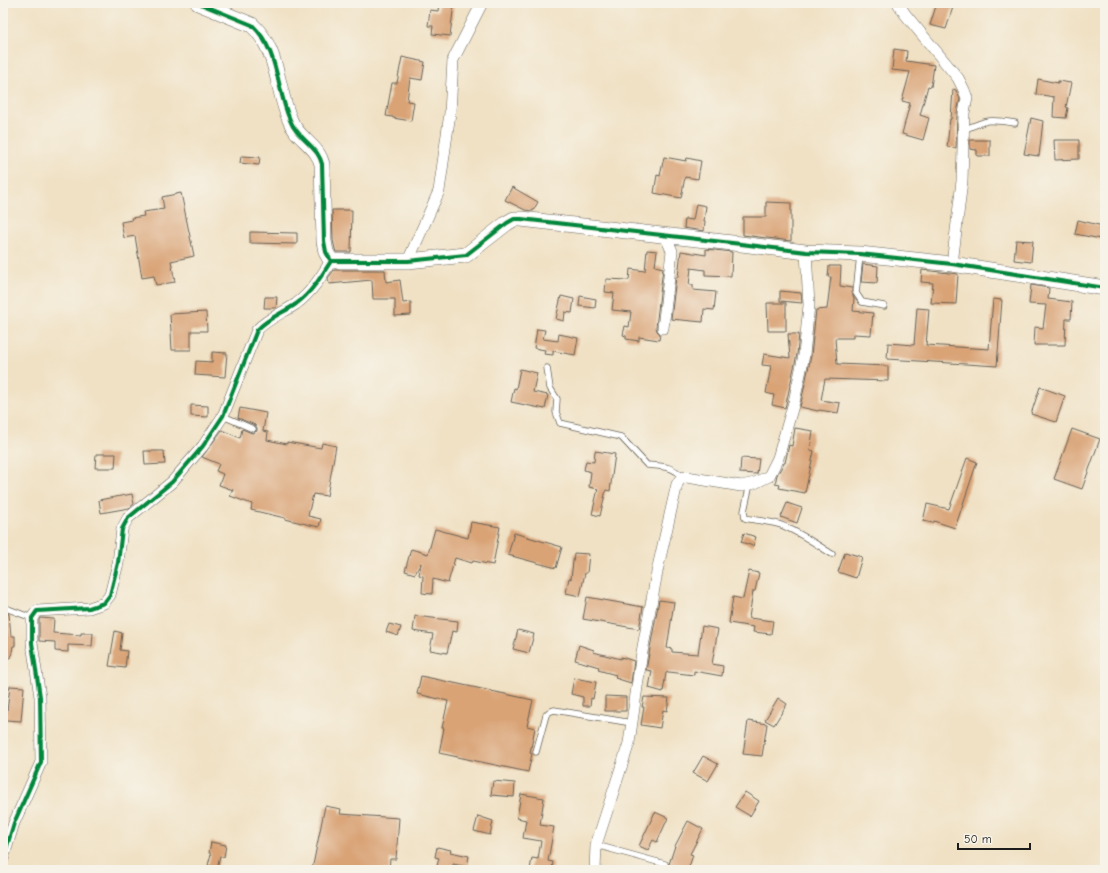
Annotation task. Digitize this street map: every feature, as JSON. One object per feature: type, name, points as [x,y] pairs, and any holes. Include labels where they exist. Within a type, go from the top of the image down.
[{"type":"street","points":[[198,3],[252,24],[267,43],[289,120],[295,130],[317,153],[322,164],[324,241],[326,252],[331,261]]},
{"type":"street","points":[[408,261],[439,191],[450,113],[453,60],[482,3]]},
{"type":"street","points":[[898,3],[905,14],[958,78],[966,98],[962,181],[952,264]]},
{"type":"street","points":[[331,261],[408,261],[466,255],[514,219],[806,252],[860,254],[952,264],[1105,288]]},
{"type":"street","points":[[663,328],[672,251],[665,235]]},
{"type":"street","points":[[595,870],[596,844],[629,743],[642,652],[658,567],[677,484],[681,478],[684,478],[741,486],[769,476],[778,458],[794,402],[804,355],[809,305],[806,252]]},
{"type":"street","points":[[3,859],[14,823],[41,762],[40,697],[32,644],[32,618],[37,611],[89,608],[104,603],[110,595],[118,563],[122,529],[128,518],[172,482],[203,446],[223,416],[258,330],[263,324],[300,300],[316,285],[331,261]]},
{"type":"lane","points":[[964,130],[983,121],[994,120],[1015,123]]},
{"type":"lane","points":[[860,254],[856,293],[862,302],[884,306]]},
{"type":"lane","points":[[547,368],[550,388],[557,399],[556,412],[560,422],[621,437],[647,465],[668,467],[678,472],[684,478]]},
{"type":"lane","points":[[223,416],[254,429]]},
{"type":"lane","points":[[750,484],[744,511],[745,518],[779,524],[832,554]]},
{"type":"lane","points":[[3,607],[32,618]]},
{"type":"lane","points":[[536,752],[546,715],[554,710],[632,723]]},
{"type":"lane","points":[[596,844],[665,864]]},
{"type":"building","points":[[439,3],[454,3],[450,36],[432,34],[433,26],[428,26],[430,10],[438,11]]},
{"type":"building","points":[[937,3],[953,7],[946,29],[930,25]]},
{"type":"building","points":[[894,49],[907,51],[906,61],[934,65],[931,87],[928,86],[920,115],[929,118],[923,140],[902,134],[910,103],[902,101],[910,72],[892,70]]},
{"type":"building","points":[[402,57],[425,62],[422,80],[410,78],[407,101],[414,102],[411,121],[386,116],[392,83],[397,83]]},
{"type":"building","points":[[1038,79],[1058,83],[1058,81],[1071,83],[1066,107],[1068,108],[1066,118],[1053,117],[1054,97],[1036,94]]},
{"type":"building","points":[[953,89],[956,90],[960,99],[957,113],[956,148],[947,147]]},
{"type":"building","points":[[1031,118],[1043,121],[1039,156],[1024,154]]},
{"type":"building","points":[[970,140],[990,140],[990,156],[977,156],[977,150],[970,149]]},
{"type":"building","points":[[1054,140],[1079,140],[1079,159],[1055,160]]},
{"type":"building","points":[[241,156],[260,157],[259,165],[240,163]]},
{"type":"building","points":[[664,157],[686,161],[687,158],[701,161],[698,179],[685,177],[681,198],[654,193],[657,175],[660,176]]},
{"type":"building","points":[[512,187],[538,202],[533,211],[525,210],[505,200]]},
{"type":"building","points":[[181,193],[194,256],[171,261],[175,282],[156,285],[154,276],[142,278],[135,236],[124,238],[121,222],[132,220],[131,218],[144,216],[143,212],[164,209],[162,197]]},
{"type":"building","points":[[766,202],[791,203],[791,241],[743,235],[743,217],[766,217]]},
{"type":"building","points":[[696,204],[706,206],[704,231],[684,228],[685,219],[693,220]]},
{"type":"building","points":[[332,210],[352,210],[351,252],[336,252],[333,240]]},
{"type":"building","points":[[1078,220],[1103,226],[1101,239],[1075,234]]},
{"type":"building","points":[[250,232],[297,233],[297,244],[250,243]]},
{"type":"building","points":[[1016,240],[1033,241],[1031,262],[1014,260]]},
{"type":"building","points":[[706,249],[732,252],[731,276],[705,275],[705,270],[691,268],[689,285],[693,285],[693,290],[716,292],[714,310],[704,309],[703,322],[671,319],[681,251],[706,255]]},
{"type":"building","points":[[647,250],[657,251],[655,266],[663,268],[656,327],[660,334],[659,340],[639,337],[639,341],[626,339],[626,336],[623,335],[625,326],[629,327],[631,312],[612,310],[614,293],[605,292],[606,279],[629,280],[630,269],[645,271]]},
{"type":"building","points":[[863,264],[878,266],[877,283],[861,282]]},
{"type":"building","points":[[829,266],[841,266],[840,286],[852,288],[854,298],[853,311],[873,313],[871,335],[853,334],[853,338],[835,338],[837,364],[888,366],[888,381],[825,379],[821,400],[840,403],[838,413],[800,407],[811,356],[816,310],[827,309],[831,277],[828,277]]},
{"type":"building","points":[[334,270],[385,270],[386,282],[400,280],[403,303],[411,302],[411,315],[395,316],[395,299],[373,299],[372,280],[329,284],[328,278]]},
{"type":"building","points":[[922,270],[958,274],[956,304],[931,303],[933,283],[921,282]]},
{"type":"building","points":[[1031,285],[1049,288],[1048,299],[1072,302],[1071,319],[1066,319],[1065,345],[1034,345],[1035,327],[1043,328],[1046,305],[1029,304]]},
{"type":"building","points":[[780,291],[801,293],[802,303],[780,301]]},
{"type":"building","points":[[561,296],[574,299],[572,313],[565,312],[564,321],[556,319]]},
{"type":"building","points":[[580,296],[596,299],[595,308],[579,306]]},
{"type":"building","points":[[265,297],[277,297],[276,308],[264,308]]},
{"type":"building","points":[[993,299],[1002,300],[997,366],[887,359],[888,343],[914,345],[917,308],[929,309],[926,345],[989,349]]},
{"type":"building","points":[[767,303],[786,303],[786,331],[768,331]]},
{"type":"building","points":[[206,312],[207,331],[191,331],[191,350],[172,350],[170,314]]},
{"type":"building","points":[[537,329],[545,330],[543,339],[558,341],[559,334],[578,338],[575,355],[553,351],[553,355],[544,354],[545,350],[534,348]]},
{"type":"building","points":[[788,334],[799,334],[797,354],[785,408],[772,405],[774,395],[766,393],[771,366],[762,365],[764,354],[790,358]]},
{"type":"building","points":[[212,352],[227,353],[225,377],[195,375],[196,361],[212,362]]},
{"type":"building","points":[[520,369],[537,373],[533,392],[548,395],[545,409],[511,402],[514,388],[516,389]]},
{"type":"building","points":[[1040,387],[1065,396],[1056,422],[1031,414]]},
{"type":"building","points":[[191,405],[208,406],[208,417],[191,416]]},
{"type":"building","points":[[240,408],[266,413],[263,431],[268,432],[267,440],[321,448],[322,443],[336,446],[327,496],[313,494],[308,516],[321,519],[319,527],[251,510],[252,504],[230,496],[233,490],[219,485],[223,474],[216,471],[219,464],[202,457],[222,430],[240,438],[242,429],[252,433],[257,431],[255,425],[238,418]]},
{"type":"building","points":[[795,428],[813,431],[810,450],[814,451],[805,493],[779,488],[780,485],[775,484],[777,475],[785,463],[789,445],[792,446]]},
{"type":"building","points":[[1072,429],[1100,439],[1082,489],[1054,479]]},
{"type":"building","points":[[144,451],[164,451],[165,464],[145,465]]},
{"type":"building","points":[[595,451],[615,454],[610,491],[606,490],[600,516],[592,514],[598,489],[589,487],[591,472],[584,470],[586,461],[594,462]]},
{"type":"building","points":[[96,454],[116,454],[115,468],[95,468]]},
{"type":"building","points":[[741,458],[759,459],[757,474],[740,473]]},
{"type":"building","points":[[967,458],[977,462],[955,528],[934,521],[933,523],[923,521],[927,504],[949,509]]},
{"type":"building","points":[[132,494],[134,504],[129,508],[101,513],[99,500]]},
{"type":"building","points":[[787,503],[802,508],[797,523],[781,517]]},
{"type":"building","points":[[471,522],[500,527],[493,565],[473,561],[472,563],[455,558],[448,583],[433,579],[432,594],[422,593],[423,576],[419,575],[421,563],[415,574],[405,571],[411,549],[428,554],[435,529],[468,538]]},
{"type":"building","points":[[514,533],[562,547],[556,568],[508,555]]},
{"type":"building","points":[[744,533],[756,537],[753,546],[741,542]]},
{"type":"building","points":[[845,552],[862,557],[856,578],[838,572]]},
{"type":"building","points":[[574,553],[589,554],[587,573],[585,573],[580,596],[566,593],[569,578],[571,579]]},
{"type":"building","points":[[749,571],[759,573],[755,591],[753,591],[749,618],[773,621],[771,634],[753,632],[754,627],[729,623],[733,597],[743,599]]},
{"type":"building","points":[[587,597],[643,607],[639,629],[583,619]]},
{"type":"building","points":[[659,600],[674,602],[667,648],[672,649],[672,652],[698,654],[702,626],[718,629],[712,664],[723,666],[722,676],[694,671],[694,675],[669,672],[666,673],[663,692],[649,688],[652,671],[646,670]]},
{"type":"building","points":[[3,612],[9,614],[11,636],[15,636],[15,646],[13,646],[11,658],[3,657]]},
{"type":"building","points":[[415,616],[458,621],[457,632],[452,631],[447,653],[430,650],[433,634],[413,631]]},
{"type":"building","points":[[40,618],[54,619],[53,633],[81,635],[81,633],[93,633],[92,646],[68,645],[68,652],[55,651],[55,642],[39,641]]},
{"type":"building","points":[[389,624],[401,627],[398,636],[386,632]]},
{"type":"building","points":[[518,630],[534,634],[529,653],[513,649]]},
{"type":"building","points":[[115,631],[122,633],[120,650],[127,651],[125,668],[109,666]]},
{"type":"building","points":[[579,645],[594,650],[593,652],[634,661],[631,683],[615,678],[616,675],[598,670],[599,667],[575,660]]},
{"type":"building","points":[[421,676],[533,700],[527,726],[535,728],[528,772],[439,753],[444,728],[442,728],[448,701],[417,694]]},
{"type":"building","points":[[574,678],[596,682],[593,699],[591,698],[590,706],[583,706],[583,697],[571,694]]},
{"type":"building","points":[[10,686],[24,687],[21,721],[6,720]]},
{"type":"building","points":[[605,696],[626,697],[626,711],[605,711]]},
{"type":"building","points":[[644,697],[669,698],[667,711],[663,710],[660,728],[641,725]]},
{"type":"building","points":[[778,698],[787,704],[774,725],[765,720]]},
{"type":"building","points":[[748,721],[767,724],[762,756],[743,754]]},
{"type":"building","points":[[703,756],[718,764],[708,781],[693,773]]},
{"type":"building","points":[[493,781],[515,783],[514,797],[491,795]]},
{"type":"building","points":[[745,792],[759,801],[750,816],[735,807]]},
{"type":"building","points":[[521,794],[544,798],[540,825],[554,827],[548,861],[553,862],[552,870],[530,870],[532,858],[538,859],[541,841],[523,838],[526,820],[517,818]]},
{"type":"building","points":[[325,806],[341,809],[340,814],[399,818],[396,859],[390,859],[389,870],[312,870]]},
{"type":"building","points":[[655,812],[668,818],[657,842],[653,840],[648,850],[639,846]]},
{"type":"building","points":[[478,816],[493,821],[490,835],[474,831]]},
{"type":"building","points":[[688,821],[703,829],[690,854],[693,855],[688,870],[678,870],[668,867],[675,846]]},
{"type":"building","points":[[211,842],[226,845],[224,857],[220,856],[217,868],[208,865],[211,854],[209,853]]},
{"type":"building","points":[[437,847],[451,850],[450,852],[469,856],[467,867],[453,864],[452,870],[436,870],[439,858],[435,857]]},
{"type":"cycle path","points":[[198,3],[252,25],[261,35],[267,46],[276,70],[285,108],[292,125],[317,153],[322,163],[324,241],[326,252],[331,261],[408,261],[466,255],[507,223],[514,219],[521,219],[806,252],[860,254],[952,264],[1105,288]]},
{"type":"cycle path","points":[[3,859],[14,823],[41,762],[40,697],[32,643],[32,618],[37,611],[89,608],[104,603],[110,595],[118,563],[122,529],[128,518],[172,482],[203,446],[223,416],[257,330],[266,322],[301,300],[315,284],[331,261]]}]
